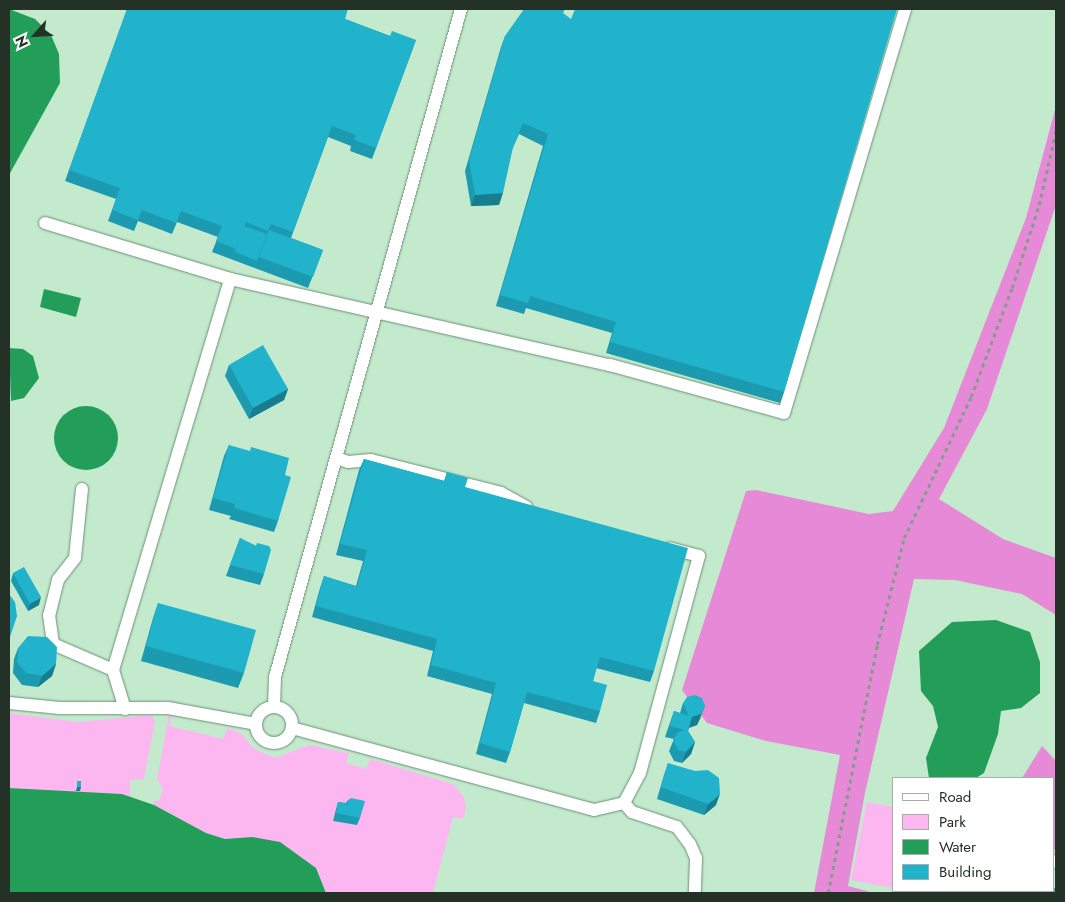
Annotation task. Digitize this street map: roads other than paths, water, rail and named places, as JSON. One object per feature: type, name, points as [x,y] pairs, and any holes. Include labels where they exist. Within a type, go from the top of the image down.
[{"type":"street","points":[[274,707],[275,676],[461,9]]},
{"type":"street","points":[[45,223],[70,228],[230,279],[375,314],[610,365],[784,413],[904,9]]},
{"type":"street","points":[[124,709],[113,670],[230,279]]},
{"type":"street","points":[[337,458],[348,462],[371,460],[494,491],[536,511]]},
{"type":"street","points":[[82,489],[75,558],[58,580],[49,615],[53,644],[113,670]]},
{"type":"street","points":[[292,728],[594,810],[624,803],[640,773],[699,556],[660,545]]},
{"type":"street","points":[[9,703],[60,708],[168,708],[256,724]]},
{"type":"street","points":[[274,707],[289,715],[292,728],[287,738],[272,744],[258,736],[256,724],[261,712],[274,707]]},
{"type":"street","points":[[624,803],[632,812],[677,827],[690,844],[696,858],[695,893]]},
{"type":"water","points":[[9,9],[35,19],[51,35],[59,54],[60,83],[9,175]]},
{"type":"water","points":[[44,289],[81,298],[76,317],[40,307]]},
{"type":"water","points":[[9,348],[23,349],[33,356],[39,378],[24,398],[11,401]]},
{"type":"water","points":[[86,406],[98,409],[109,415],[115,426],[118,438],[115,450],[109,461],[98,467],[86,470],[74,467],[63,461],[57,450],[54,438],[57,426],[63,415],[74,409]]},
{"type":"water","points":[[996,620],[1030,632],[1040,662],[1040,693],[1021,708],[1001,711],[998,734],[984,773],[978,777],[929,777],[926,758],[938,727],[933,706],[921,691],[919,651],[952,622]]},
{"type":"water","points":[[9,788],[122,794],[154,805],[206,833],[225,839],[252,837],[280,842],[316,868],[326,893],[9,893]]}]
